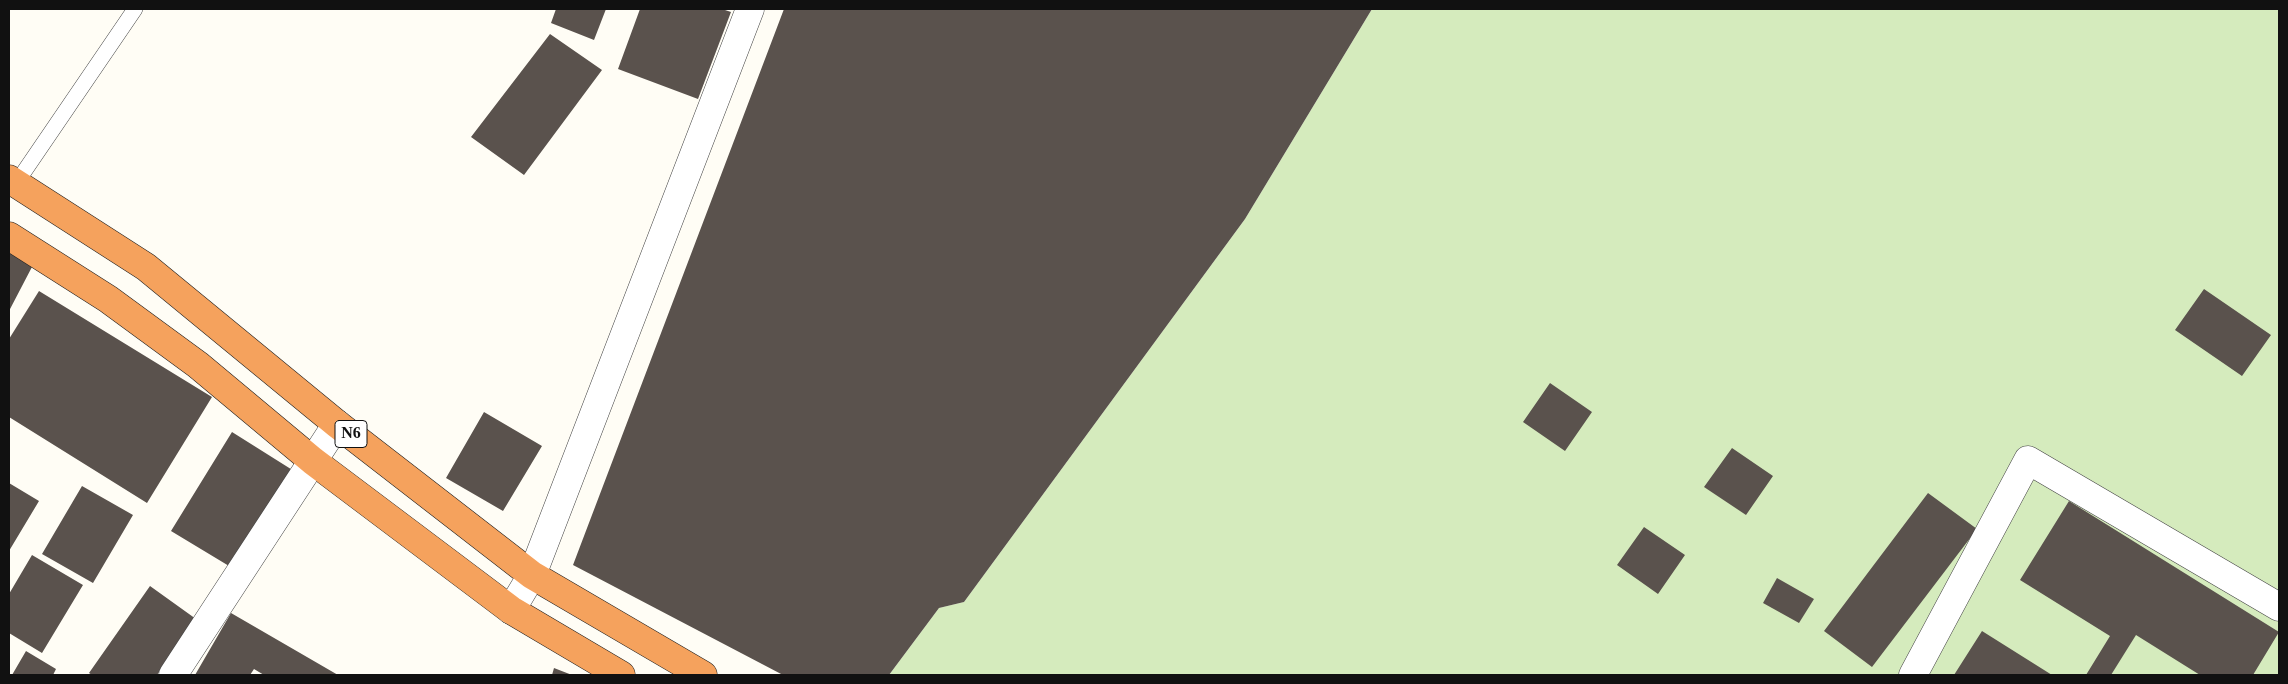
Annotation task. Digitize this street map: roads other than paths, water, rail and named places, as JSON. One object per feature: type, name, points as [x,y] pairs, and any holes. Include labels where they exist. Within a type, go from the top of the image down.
[{"type":"highway","name":"N6","points":[[13,180],[146,266],[337,424],[532,575],[704,675]]},
{"type":"highway","name":"N6","points":[[9,236],[108,300],[198,365],[313,461],[510,610],[622,675]]},
{"type":"street","points":[[510,610],[532,575],[750,9]]},
{"type":"street","points":[[173,675],[337,424]]},
{"type":"street","points":[[1913,675],[2028,460],[2279,607]]},
{"type":"lane","points":[[13,180],[136,9]]}]
